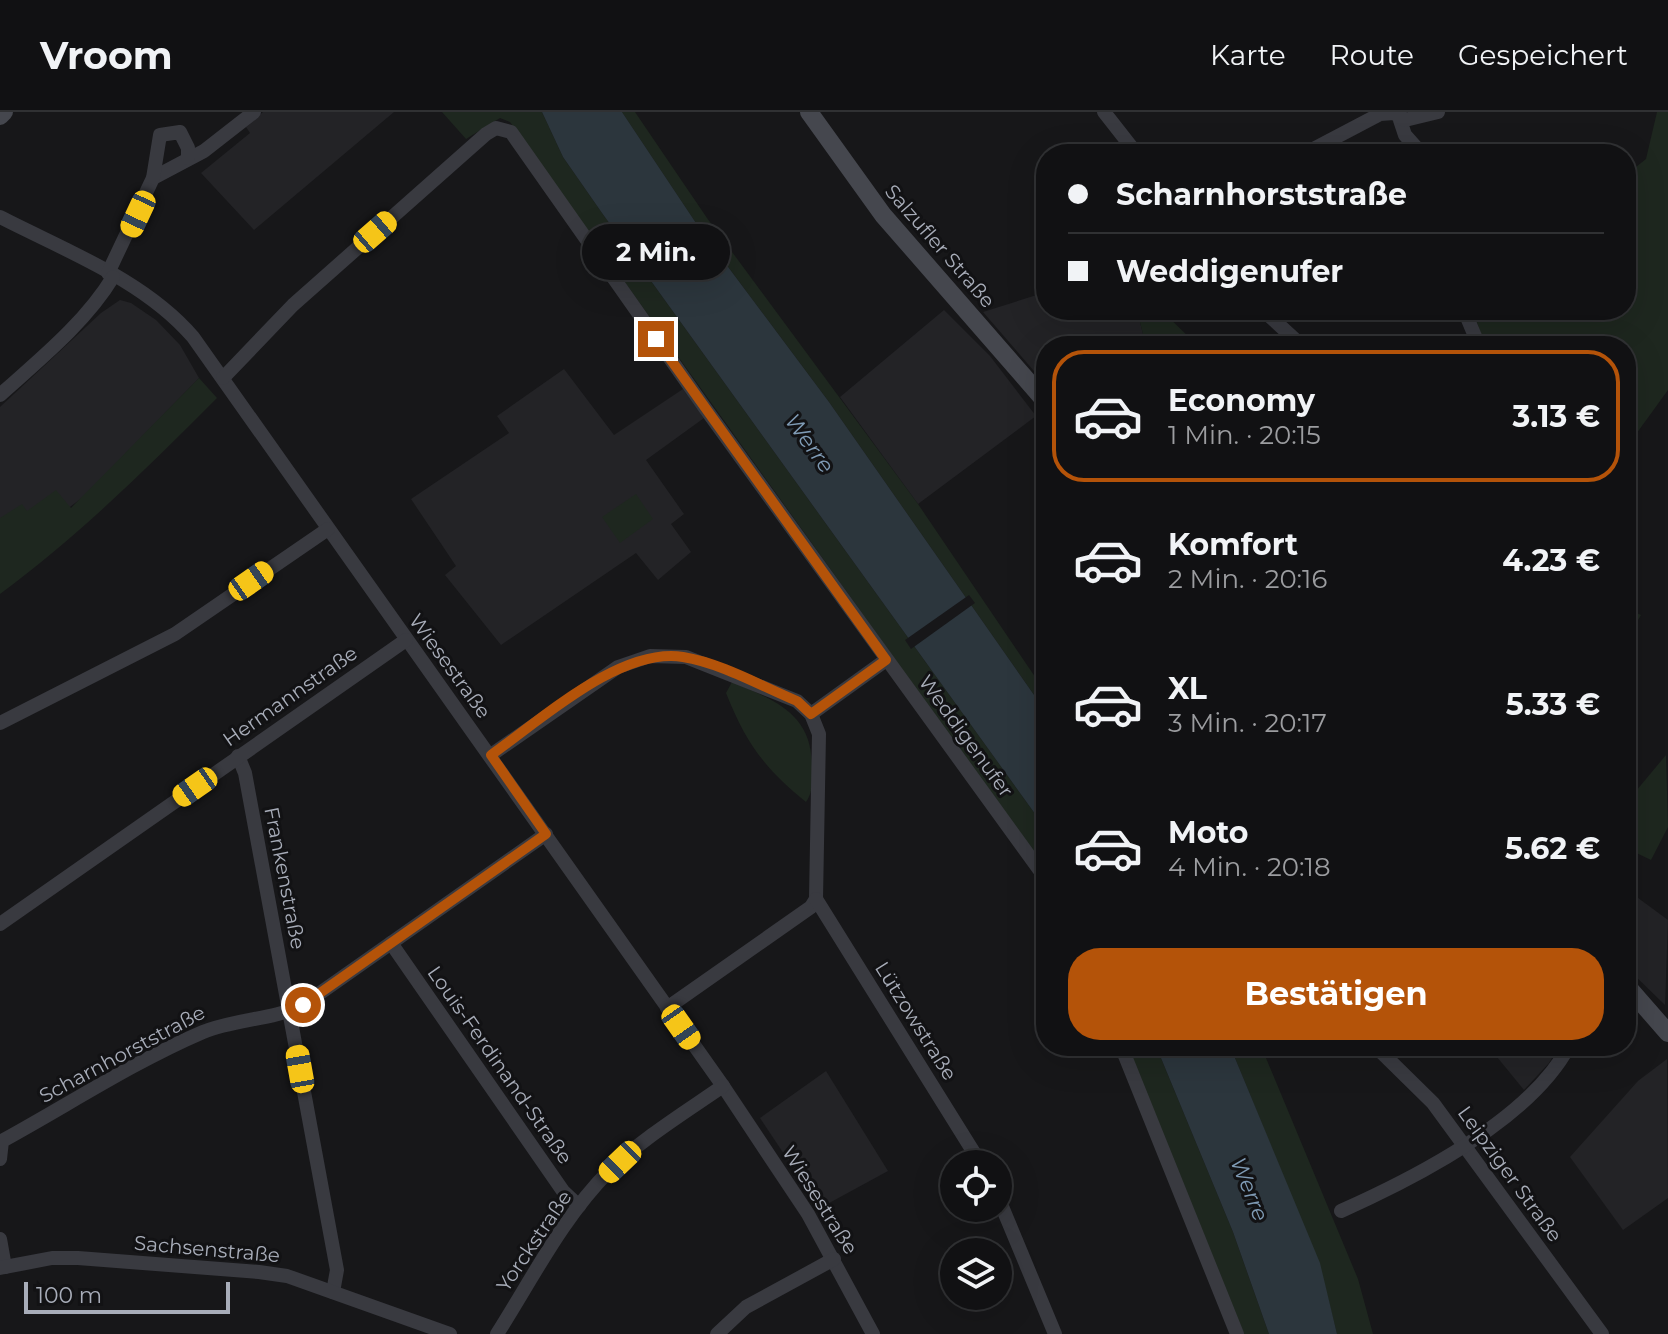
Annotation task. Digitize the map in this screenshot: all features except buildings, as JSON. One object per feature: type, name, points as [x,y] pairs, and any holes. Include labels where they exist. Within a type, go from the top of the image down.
[{"type":"main road","name":"Salzufler Straße","points":[[809,112],[883,215],[1036,391]]},
{"type":"main road","points":[[1636,996],[1668,1033]]},
{"type":"street","points":[[153,178],[204,151],[254,112]]},
{"type":"street","points":[[1104,112],[1129,144]]},
{"type":"street","points":[[1323,144],[1380,114],[1438,112]]},
{"type":"street","points":[[1396,115],[1413,144]]},
{"type":"street","name":"Weddigenufer","points":[[223,378],[293,305],[486,134],[504,128],[521,147],[1036,865]]},
{"type":"street","points":[[0,395],[96,301],[111,275],[153,178],[158,140],[165,132],[180,132],[188,148],[188,158]]},
{"type":"street","name":"Wiesestraße","points":[[0,217],[140,291],[178,320],[223,378],[723,1086],[834,1259],[873,1334]]},
{"type":"street","points":[[1274,320],[1291,336]]},
{"type":"street","points":[[0,723],[163,641],[328,529]]},
{"type":"street","name":"Hermannstraße","points":[[0,924],[406,640]]},
{"type":"street","points":[[491,755],[618,667],[650,656],[686,657],[709,665],[797,701],[811,714],[819,734],[821,759],[816,899],[811,907],[667,1008]]},
{"type":"street","points":[[811,714],[886,660]]},
{"type":"street","name":"Frankenstraße","points":[[238,756],[245,773],[337,1270],[333,1292]]},
{"type":"street","name":"Scharnhorststraße","points":[[2,1141],[183,1041],[230,1022],[290,1011],[546,834]]},
{"type":"street","name":"Lützowstraße","points":[[816,899],[972,1150]]},
{"type":"street","name":"Louis-Ferdinand-Straße","points":[[391,943],[563,1191],[579,1206]]},
{"type":"street","points":[[1125,1056],[1237,1334]]},
{"type":"street","name":"Leipziger Straße","points":[[1385,1056],[1433,1103],[1602,1334]]},
{"type":"street","points":[[1341,1211],[1385,1192],[1465,1145],[1528,1097],[1561,1056]]},
{"type":"street","name":"Yorckstraße","points":[[497,1334],[579,1206],[632,1150],[723,1086]]},
{"type":"street","points":[[0,1159],[2,1141]]},
{"type":"street","points":[[1008,1222],[1055,1334]]},
{"type":"street","points":[[0,1239],[2,1267]]},
{"type":"street","name":"Sachsenstraße","points":[[2,1267],[52,1258],[78,1258],[259,1272],[333,1292],[450,1334]]},
{"type":"street","points":[[717,1334],[746,1307],[834,1259]]},
{"type":"shaded area","points":[[263,112],[394,112],[254,230],[201,173],[250,133],[246,127]]},
{"type":"shaded area","points":[[442,112],[542,112],[563,157],[602,213],[1036,815],[1036,856],[510,122],[500,118],[466,139]]},
{"type":"shaded area","points":[[622,112],[635,112],[707,218],[918,504],[1036,678],[1036,698],[829,402],[702,232]]},
{"type":"shaded area","points":[[1657,112],[1668,112],[1668,390],[1636,434],[1636,336],[1482,336],[1476,320],[1636,320],[1636,167],[1646,159]]},
{"type":"shaded area","points":[[1036,295],[1036,320],[1140,320],[1144,336],[1036,336],[1036,373],[983,312]]},
{"type":"shaded area","points":[[120,300],[131,303],[156,320],[180,345],[199,378],[83,497],[0,560],[0,407],[101,313]]},
{"type":"shaded area","points":[[944,310],[990,356],[1036,416],[918,504],[840,397]]},
{"type":"shaded area","points":[[1140,320],[1171,320],[1188,336],[1144,336]]},
{"type":"shaded area","points":[[564,369],[614,435],[683,389],[704,418],[646,460],[684,514],[671,524],[691,552],[658,580],[636,553],[501,645],[445,575],[456,566],[411,499],[509,433],[497,416]]},
{"type":"shaded area","points":[[199,378],[217,398],[85,525],[0,594],[0,518],[22,504],[27,511],[56,490],[71,508]]},
{"type":"shaded area","points":[[636,494],[653,519],[620,543],[602,517]]},
{"type":"shaded area","points":[[732,682],[776,703],[798,721],[810,748],[812,776],[806,802],[779,778],[749,740],[726,693]]},
{"type":"shaded area","points":[[1666,755],[1668,827],[1651,860],[1636,853],[1636,791]]},
{"type":"shaded area","points":[[1636,896],[1668,920],[1665,1005],[1636,977]]},
{"type":"shaded area","points":[[1130,1056],[1160,1056],[1233,1232],[1269,1334],[1240,1334]]},
{"type":"shaded area","points":[[1234,1056],[1265,1056],[1358,1279],[1373,1334],[1337,1334],[1319,1263]]},
{"type":"shaded area","points":[[1496,1056],[1553,1056],[1549,1063],[1524,1090]]},
{"type":"shaded area","points":[[1667,1059],[1668,1198],[1623,1230],[1570,1157],[1638,1081]]},
{"type":"shaded area","points":[[826,1071],[888,1171],[820,1208],[760,1118]]},
{"type":"water","name":"Werre","points":[[542,112],[622,112],[702,232],[829,402],[1036,698],[1036,815],[602,213],[563,157]]},
{"type":"water","name":"Werre","points":[[1160,1056],[1234,1056],[1320,1263],[1337,1334],[1269,1334],[1233,1232]]},
{"type":"pier","points":[[969,595],[975,603],[911,649],[905,640]]},
{"type":"route","points":[[303,1005],[546,834],[491,755],[618,667],[650,656],[686,657],[797,701],[811,714],[886,660],[656,339]]}]
